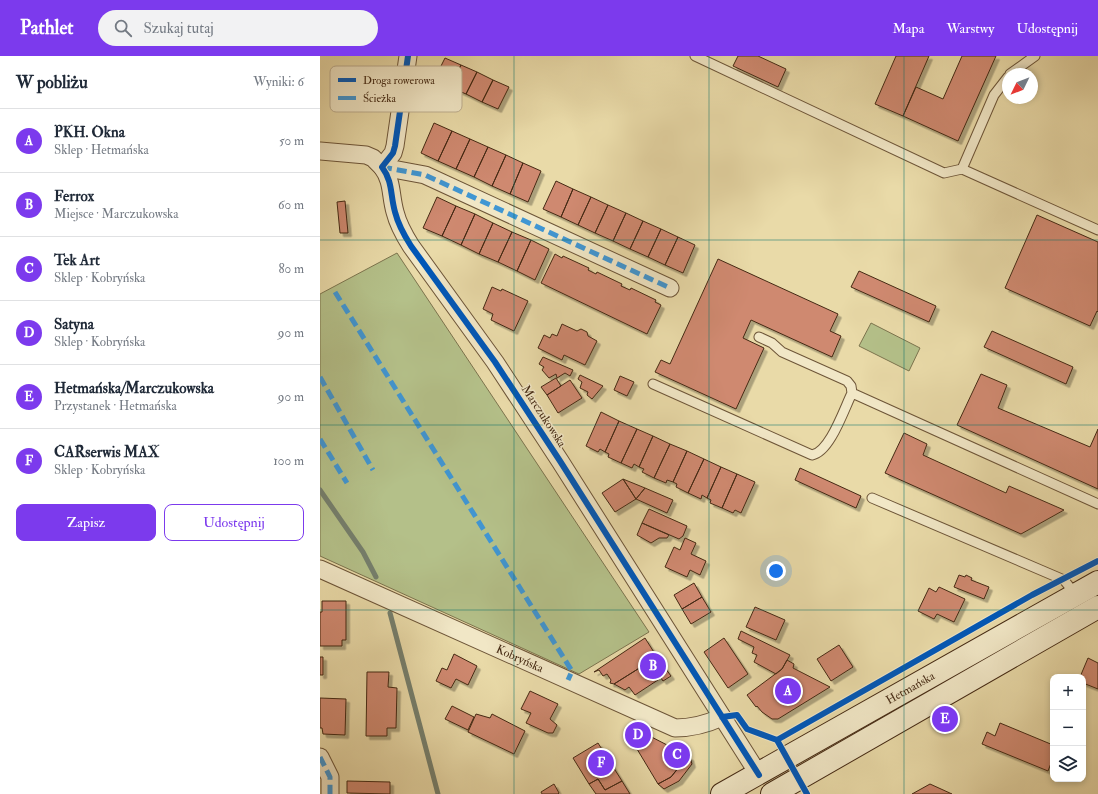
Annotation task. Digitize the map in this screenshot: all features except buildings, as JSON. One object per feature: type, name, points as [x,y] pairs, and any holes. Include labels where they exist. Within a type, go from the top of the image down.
[{"type":"main road","name":"Hetmańska","points":[[722,794],[1098,582]]},
{"type":"main road","name":"Hetmańska","points":[[772,794],[1098,606]]},
{"type":"main road","points":[[840,728],[839,740],[844,746],[852,748]]},
{"type":"main road","points":[[759,774],[772,794]]},
{"type":"street","points":[[407,66],[408,56]]},
{"type":"street","points":[[382,167],[393,153],[400,112]]},
{"type":"street","points":[[320,151],[366,155],[382,167],[425,175],[670,288]]},
{"type":"street","name":"Marczukowska","points":[[382,167],[391,181],[395,213],[401,229],[411,246],[500,369],[759,774]]},
{"type":"street","name":"Kobryńska","points":[[320,569],[675,728],[687,728],[708,723],[722,717]]},
{"type":"street","points":[[320,757],[330,777],[330,794]]},
{"type":"lane","points":[[695,56],[944,173],[962,169],[1098,230]]},
{"type":"lane","points":[[1018,68],[1035,56]]},
{"type":"lane","points":[[962,169],[994,95],[1002,85]]},
{"type":"lane","points":[[653,384],[812,455],[818,454],[827,445],[852,393],[851,386],[847,381],[782,352],[772,343],[759,336]]},
{"type":"lane","points":[[852,393],[1098,504]]},
{"type":"lane","points":[[872,498],[1064,580],[1076,595]]},
{"type":"green space","points":[[397,253],[649,632],[579,674],[320,556],[320,294]]},
{"type":"green space","points":[[871,323],[920,348],[909,371],[859,346]]},
{"type":"waterway","points":[[320,490],[363,552],[376,577]]},
{"type":"waterway","points":[[390,613],[438,794]]},
{"type":"marked path","points":[[382,167],[425,175],[670,288]]},
{"type":"marked path","points":[[335,292],[572,671],[568,680]]},
{"type":"marked path","points":[[320,377],[373,470]]},
{"type":"marked path","points":[[320,439],[347,483]]},
{"type":"marked path","points":[[320,757],[330,777],[330,794]]},
{"type":"cycle path","points":[[407,66],[408,56]]},
{"type":"cycle path","points":[[400,112],[393,153],[382,167],[390,183],[393,206],[398,221],[411,246],[495,362],[560,461],[759,775]]},
{"type":"cycle path","points":[[722,717],[737,715],[747,729],[777,740],[1032,595],[1098,561]]},
{"type":"cycle path","points":[[777,740],[807,794]]},
{"type":"place","name":"Ferrox","points":[[653,666]]},
{"type":"place","name":"PKH. Okna","points":[[788,691]]},
{"type":"place","name":"Hetmańska/Marczukowska","points":[[945,719]]},
{"type":"place","name":"Satyna","points":[[638,735]]},
{"type":"place","name":"Tek Art","points":[[677,755]]},
{"type":"place","name":"CARserwis MAX","points":[[601,763]]}]
